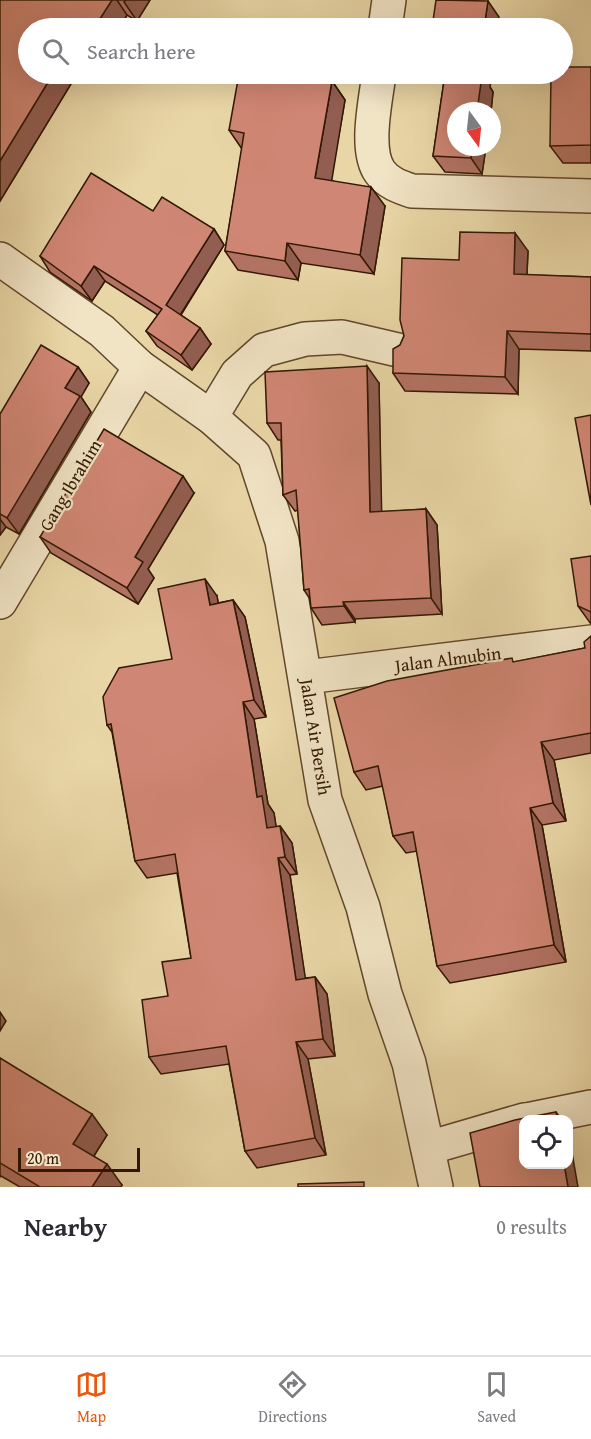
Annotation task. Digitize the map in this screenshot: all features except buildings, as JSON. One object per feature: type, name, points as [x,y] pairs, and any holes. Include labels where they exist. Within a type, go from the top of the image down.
[{"type":"street","points":[[386,18],[389,0]]},
{"type":"street","points":[[378,84],[372,146],[379,171],[394,185],[412,191],[591,196]]},
{"type":"street","name":"Jalan Air Bersih","points":[[0,259],[102,331],[140,367],[211,417],[254,455],[282,541],[325,800],[363,907],[385,994],[409,1063],[436,1187]]},
{"type":"street","points":[[211,417],[237,374],[264,350],[305,339],[342,337],[398,350]]},
{"type":"street","name":"Gang Ibrahim","points":[[0,602],[140,367]]},
{"type":"street","name":"Jalan Almubin","points":[[306,677],[591,642]]},
{"type":"street","points":[[550,1115],[591,1107]]},
{"type":"street","points":[[428,1148],[519,1122]]}]
